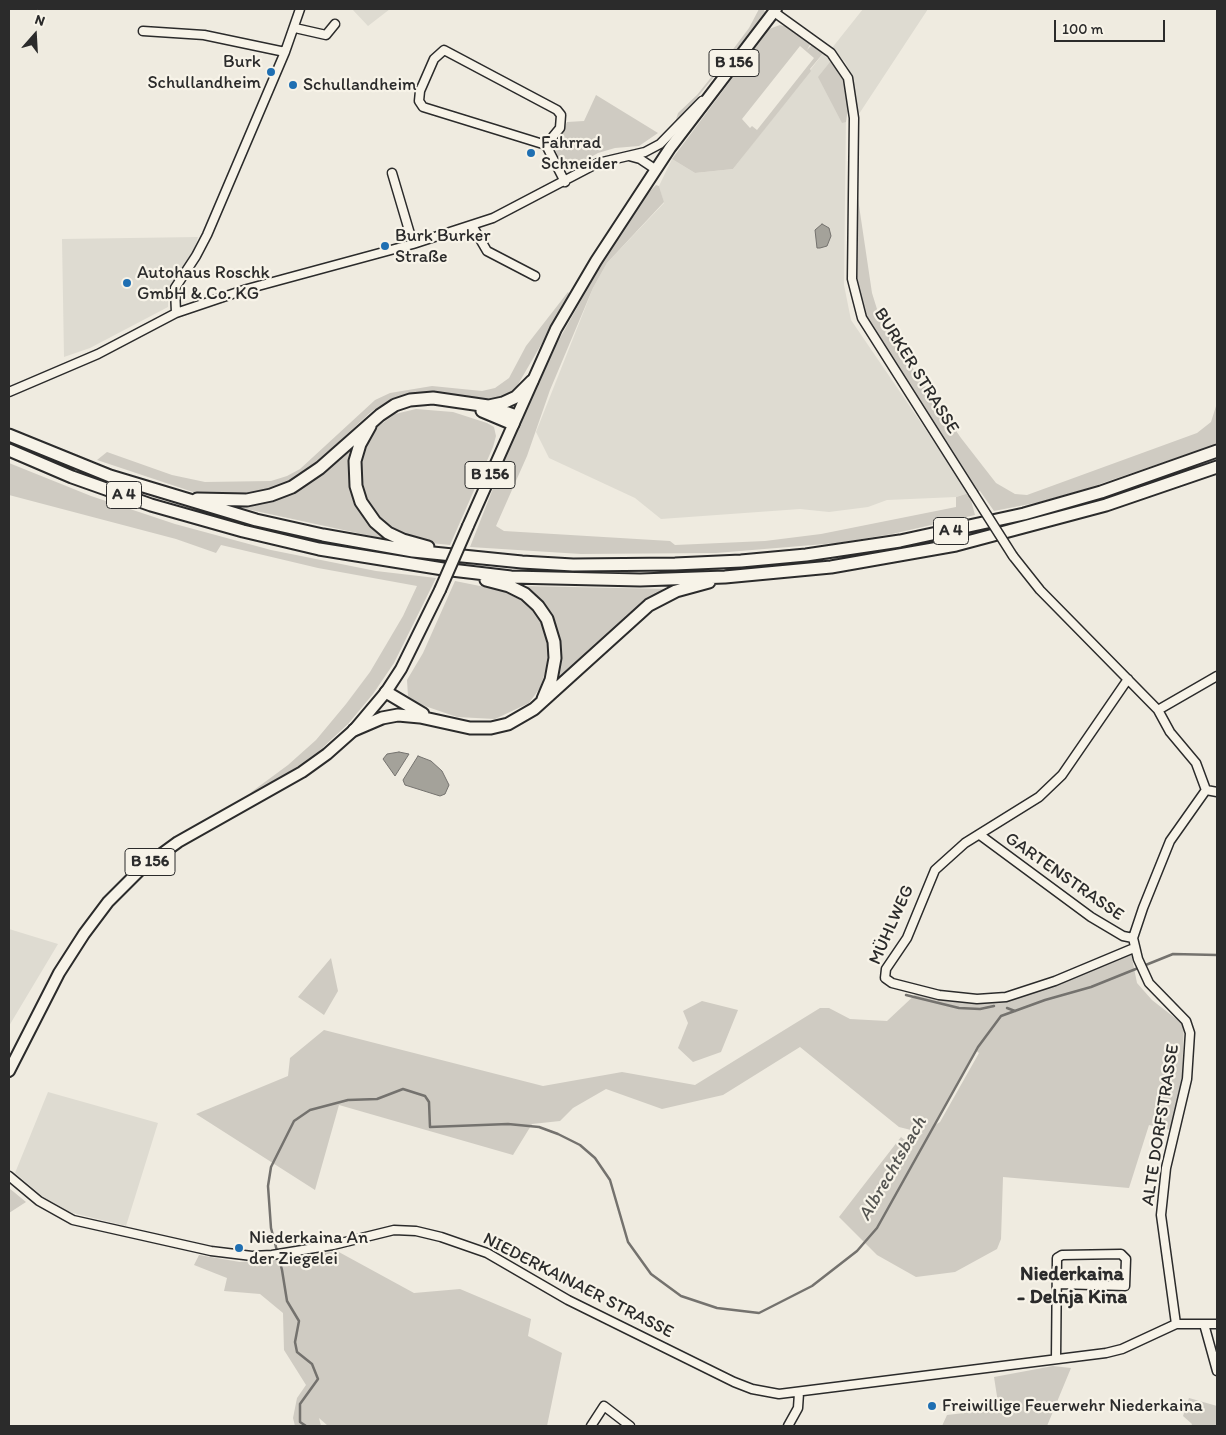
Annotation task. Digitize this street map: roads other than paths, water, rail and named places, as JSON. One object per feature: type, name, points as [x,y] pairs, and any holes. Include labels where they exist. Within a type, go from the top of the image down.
[{"type":"highway","points":[[176,497],[235,501],[259,498],[281,491],[311,475],[373,421],[395,405],[418,398],[433,398],[488,406],[510,400],[532,381]]},
{"type":"highway","points":[[466,404],[514,420]]},
{"type":"highway","points":[[488,406],[514,420]]},
{"type":"highway","points":[[373,421],[360,444],[355,469],[358,494],[370,516],[382,528],[403,540],[471,557]]},
{"type":"highway","name":"A 4","points":[[9,434],[110,476],[256,520],[323,535],[412,551],[573,565],[741,561],[838,551],[900,541],[1024,514],[1101,492],[1217,452]]},
{"type":"highway","name":"A 4","points":[[9,450],[81,480],[197,519],[320,549],[442,570],[511,577],[640,580],[725,577],[841,565],[976,541],[1106,505],[1217,467]]},
{"type":"highway","points":[[442,570],[509,586],[525,594],[543,612],[552,634],[555,658],[551,680],[541,702]]},
{"type":"highway","points":[[354,730],[382,718],[398,715],[470,728],[490,728],[517,720],[541,702],[649,605],[676,591],[725,577]]},
{"type":"highway","points":[[386,692],[434,720]]},
{"type":"main road","name":"B 156","points":[[9,1071],[59,973],[84,934],[108,902],[141,869],[207,824],[302,772],[327,754],[354,730],[386,692],[410,654],[440,590],[556,329],[596,261],[655,170],[708,96],[775,10]]},
{"type":"street","points":[[176,313],[175,288],[207,235],[295,28],[300,9]]},
{"type":"street","name":"BURKER STRASSE","points":[[775,10],[831,53],[848,78],[854,118],[852,279],[862,318],[1013,556],[1040,590],[1128,679]]},
{"type":"street","points":[[295,28],[326,35],[335,24]]},
{"type":"street","points":[[143,32],[204,35],[285,52]]},
{"type":"street","points":[[546,145],[560,128],[560,115],[557,110],[444,50],[434,59],[420,91],[419,101],[423,107],[546,145],[565,182]]},
{"type":"street","points":[[9,392],[98,354],[176,313],[247,289],[473,226],[565,182],[598,163],[645,152],[660,144],[689,112],[708,96]]},
{"type":"street","points":[[627,155],[640,159],[655,170]]},
{"type":"street","points":[[392,173],[413,244]]},
{"type":"street","points":[[473,226],[487,251],[535,276]]},
{"type":"street","points":[[1158,710],[1217,676]]},
{"type":"street","points":[[1128,679],[1158,710],[1170,732],[1196,763],[1206,790],[1217,792]]},
{"type":"street","name":"MÜHLWEG","points":[[1128,679],[1062,774],[1039,797],[965,843],[935,870],[906,938],[886,969],[885,978],[892,983],[939,996],[977,999],[1006,997],[1055,981],[1134,948]]},
{"type":"street","name":"ALTE DORFSTRASSE","points":[[1176,1324],[1160,1215],[1166,1168],[1187,1079],[1190,1033],[1186,1021],[1156,992],[1144,974],[1134,948],[1133,938],[1170,842],[1206,790]]},
{"type":"street","name":"GARTENSTRASSE","points":[[980,835],[1091,917],[1123,936],[1133,938]]},
{"type":"street","name":"NIEDERKAINAER STRASSE","points":[[9,1176],[39,1201],[73,1220],[196,1249],[252,1256],[272,1255],[333,1245],[394,1230],[416,1231],[441,1237],[487,1253],[568,1300],[734,1382],[766,1393],[799,1393],[1056,1360],[1122,1349],[1176,1324],[1217,1324]]},
{"type":"street","points":[[1056,1360],[1059,1284],[1057,1258],[1062,1255],[1121,1254],[1126,1259],[1125,1286],[1059,1284]]},
{"type":"street","points":[[1204,1324],[1217,1371]]},
{"type":"street","points":[[788,1426],[798,1408],[799,1393]]},
{"type":"street","points":[[591,1426],[604,1406],[630,1426]]},
{"type":"waterway","name":"Albrechtsbach","points":[[306,1426],[300,1422],[300,1404],[318,1379],[312,1364],[297,1352],[295,1342],[299,1321],[287,1301],[282,1270],[271,1228],[268,1186],[271,1167],[294,1121],[310,1110],[348,1100],[377,1099],[403,1089],[425,1096],[429,1102],[430,1127],[508,1124],[539,1127],[558,1134],[580,1145],[595,1158],[610,1180],[628,1242],[651,1274],[681,1296],[717,1308],[759,1313],[812,1286],[857,1251],[877,1228],[978,1047],[1001,1016],[1045,1000],[1091,987],[1173,954],[1217,955]]},
{"type":"waterway","points":[[906,995],[959,1008],[980,1009],[994,1006]]},
{"type":"waterway","name":"Albrechtsbach","points":[[1007,1008],[1015,1011]]},
{"type":"place","name":"Burk Schullandheim","points":[[271,72]]},
{"type":"place","name":"Schullandheim","points":[[293,85]]},
{"type":"place","name":"Fahrrad Schneider","points":[[531,153]]},
{"type":"place","name":"Burk Burker Straße","points":[[385,246]]},
{"type":"place","name":"Autohaus Roschk GmbH & Co. KG","points":[[127,283]]},
{"type":"place","name":"Niederkaina An der Ziegelei","points":[[239,1248]]},
{"type":"place","name":"Freiwillige Feuerwehr Niederkaina","points":[[932,1406]]},
{"type":"district","name":"Niederkaina - Delnja Kina","points":[[1072,1286]]}]
